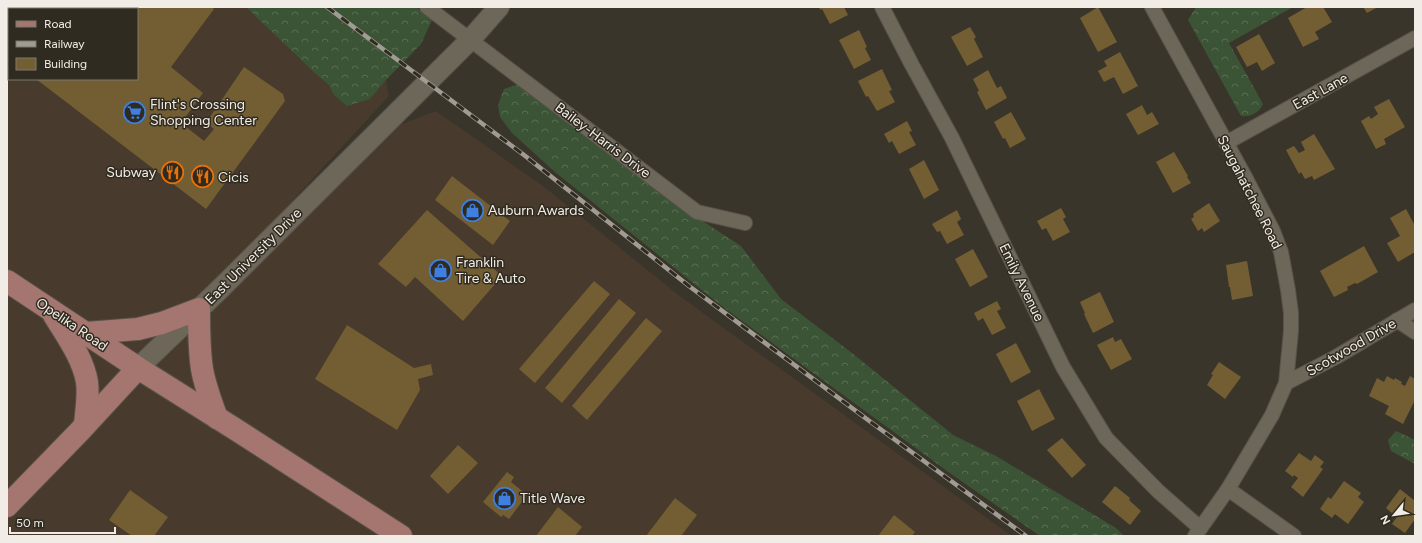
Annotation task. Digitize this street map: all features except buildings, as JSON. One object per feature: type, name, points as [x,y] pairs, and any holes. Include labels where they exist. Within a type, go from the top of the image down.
[{"type":"main road","name":"East University Drive","points":[[7,506],[138,368],[470,40],[499,7]]},
{"type":"main road","name":"Opelika Road","points":[[7,281],[138,368],[401,536]]},
{"type":"main road","points":[[86,333],[138,329],[162,323],[199,309],[199,338],[202,368],[217,418]]},
{"type":"main road","points":[[51,310],[84,367],[88,394],[85,425]]},
{"type":"street","name":"Bailey-Harris Drive","points":[[427,7],[697,212],[745,223]]},
{"type":"street","name":"Emily Avenue","points":[[882,7],[952,138],[1063,368],[1106,438],[1198,532]]},
{"type":"street","name":"Saugahatchee Road","points":[[1152,7],[1244,174],[1266,218],[1281,252],[1288,290],[1291,331],[1286,383],[1272,415],[1228,488],[1198,532]]},
{"type":"street","name":"East Lane","points":[[1226,143],[1415,38]]},
{"type":"street","name":"Scotwood Drive","points":[[1286,383],[1336,357],[1415,310]]},
{"type":"street","points":[[1397,320],[1415,332]]},
{"type":"street","points":[[1228,488],[1294,536]]},
{"type":"shaded area","points":[[7,7],[302,7],[384,69],[389,96],[145,361],[374,135],[436,111],[543,186],[681,297],[1012,536],[7,536]]},
{"type":"green space","points":[[246,7],[416,7],[432,20],[421,44],[384,82],[370,99],[347,106],[334,95],[329,85]]},
{"type":"green space","points":[[1196,7],[1293,7],[1229,43],[1263,104],[1254,114],[1241,116],[1188,20]]},
{"type":"green space","points":[[519,84],[704,222],[741,246],[781,299],[852,353],[953,435],[996,456],[1116,528],[1124,536],[1040,536],[947,471],[723,307],[555,172],[512,133],[500,117],[498,105],[504,89]]},
{"type":"green space","points":[[1396,431],[1415,440],[1415,464],[1391,451],[1388,440]]},
{"type":"railway","points":[[327,7],[524,155],[689,286],[1026,536]]},
{"type":"place","name":"Flint's Crossing Shopping Center","points":[[134,112]]},
{"type":"place","name":"Subway","points":[[172,172]]},
{"type":"place","name":"Cicis","points":[[202,177]]},
{"type":"place","name":"Auburn Awards","points":[[473,210]]},
{"type":"place","name":"Franklin Tire & Auto","points":[[440,270]]},
{"type":"place","name":"Title Wave","points":[[505,498]]}]
